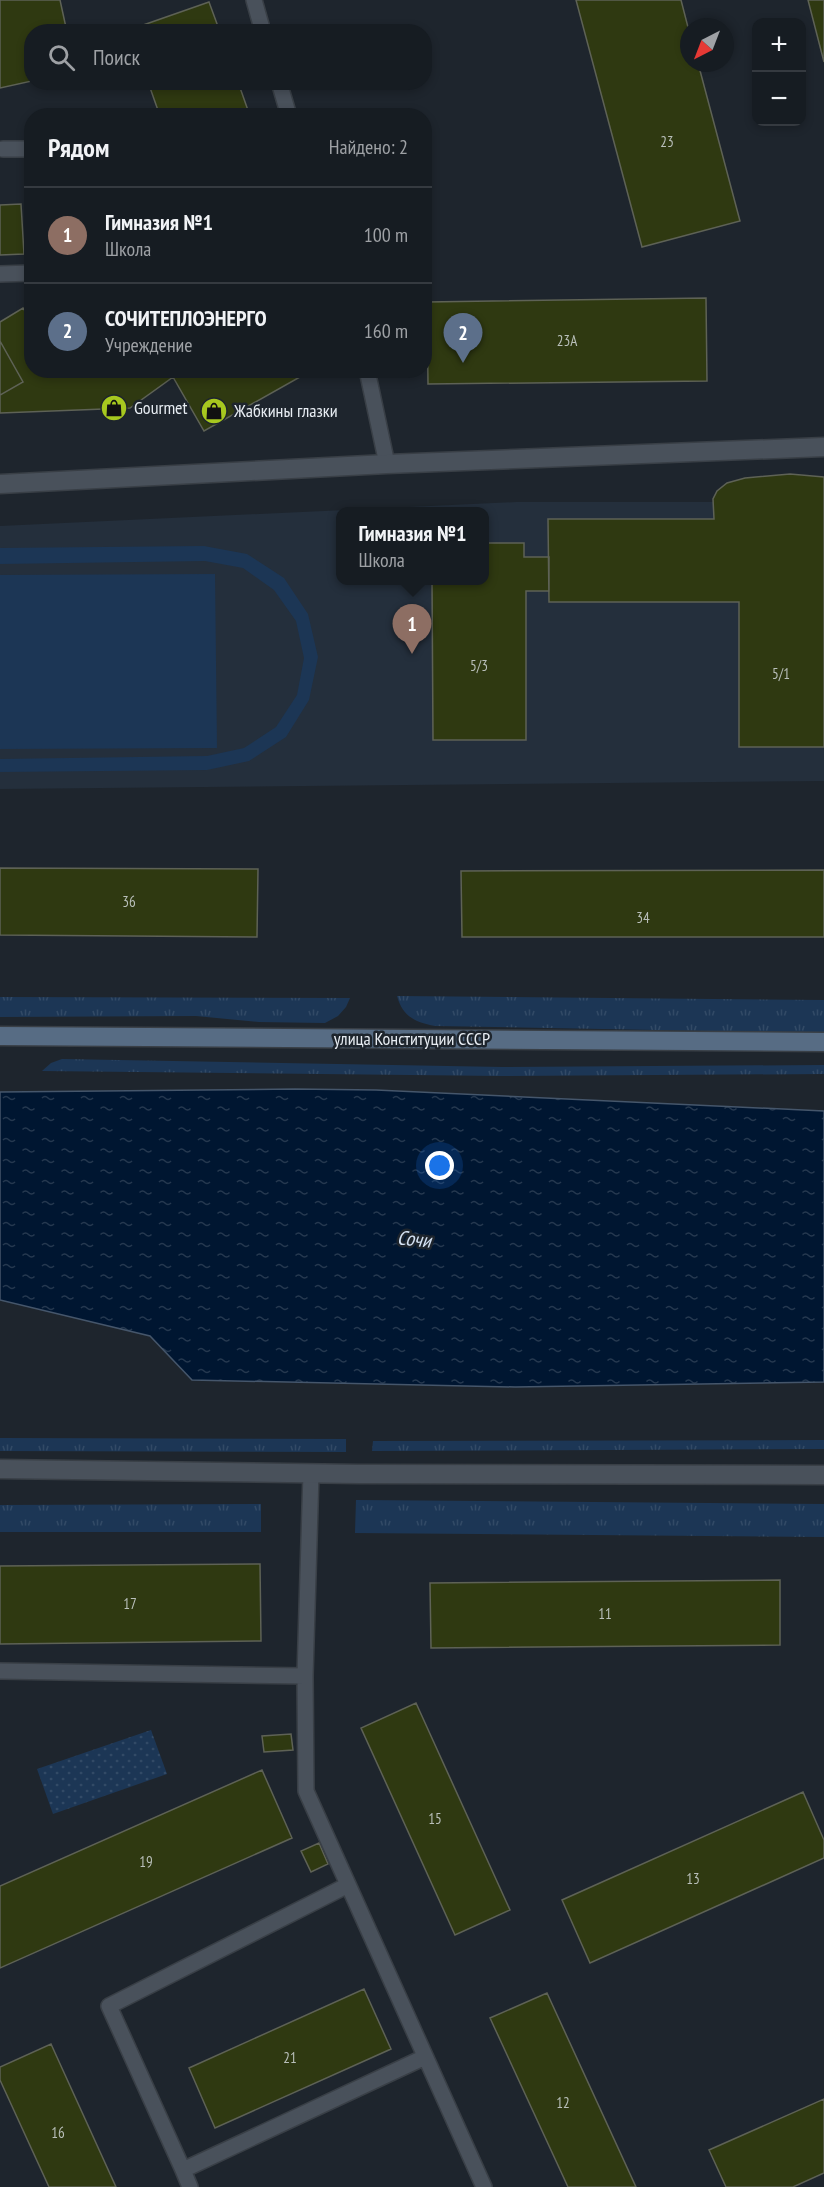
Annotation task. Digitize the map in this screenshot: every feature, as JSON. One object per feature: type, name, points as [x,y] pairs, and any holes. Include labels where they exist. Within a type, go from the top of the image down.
[{"type":"main road","name":"улица Конституции СССР","points":[[0,1036],[824,1042]]},
{"type":"street","points":[[0,484],[387,464],[824,447]]},
{"type":"street","points":[[0,1469],[824,1475]]},
{"type":"lane","points":[[254,0],[261,24]]},
{"type":"lane","points":[[281,90],[287,108]]},
{"type":"lane","points":[[3,148],[24,148]]},
{"type":"lane","points":[[0,274],[24,273]]},
{"type":"lane","points":[[369,378],[387,464]]},
{"type":"lane","points":[[310,1473],[305,1676],[306,1791],[483,2187]]},
{"type":"lane","points":[[0,1671],[305,1676]]},
{"type":"lane","points":[[190,2187],[109,2006],[348,1885]]},
{"type":"lane","points":[[183,2170],[425,2057]]},
{"type":"shaded area","points":[[517,502],[824,502],[824,781],[0,789],[0,526],[336,510],[336,585],[489,585],[489,507],[409,507]]},
{"type":"green space","points":[[204,546],[247,554],[284,578],[308,614],[318,657],[309,700],[286,737],[249,761],[207,770],[0,772],[0,759],[207,756],[244,748],[276,727],[297,695],[304,658],[296,621],[274,590],[243,568],[205,561],[0,564],[0,548]]},
{"type":"green space","points":[[215,574],[217,748],[0,749],[0,575]]},
{"type":"green space","points":[[397,996],[824,1000],[824,1033],[435,1026],[421,1023],[406,1014]]},
{"type":"green space","points":[[0,997],[350,998],[338,1016],[325,1023],[259,1022],[196,1016],[0,1017]]},
{"type":"green space","points":[[62,1059],[502,1067],[824,1065],[824,1074],[501,1076],[42,1071],[51,1063]]},
{"type":"green space","points":[[0,1438],[346,1439],[346,1452],[0,1451]]},
{"type":"green space","points":[[824,1440],[824,1449],[372,1451],[373,1441]]},
{"type":"green space","points":[[356,1500],[824,1504],[824,1537],[355,1533]]},
{"type":"green space","points":[[261,1504],[261,1532],[0,1532],[0,1505]]},
{"type":"green space","points":[[151,1730],[167,1774],[53,1814],[37,1769]]},
{"type":"water","name":"Сочи","points":[[376,1090],[824,1111],[824,1382],[515,1387],[192,1380],[150,1336],[0,1300],[0,1092]]},
{"type":"building","points":[[0,0],[60,0],[65,24],[24,24],[24,83],[0,88]]},
{"type":"building","points":[[576,0],[681,0],[686,18],[680,18],[680,72],[700,72],[740,221],[642,247]]},
{"type":"building","points":[[808,0],[824,0],[824,62]]},
{"type":"building","points":[[209,2],[217,24],[146,24]]},
{"type":"building","points":[[151,90],[241,90],[247,108],[157,108]]},
{"type":"building","points":[[21,204],[24,254],[0,255],[0,205]]},
{"type":"building","points":[[706,298],[707,381],[428,384],[428,378],[432,378],[432,302]]},
{"type":"building","points":[[24,309],[24,378],[172,378],[130,408],[0,413],[0,395],[23,382],[0,341],[0,322]]},
{"type":"building","points":[[0,341],[23,382],[0,395]]},
{"type":"building","points":[[174,378],[298,378],[204,431]]},
{"type":"building","points":[[790,474],[824,477],[824,747],[739,747],[739,602],[549,602],[548,519],[714,519],[713,499],[717,491],[727,483],[745,478]]},
{"type":"building","points":[[489,543],[524,543],[524,557],[549,557],[549,591],[526,591],[526,740],[433,740],[432,585],[489,585]]},
{"type":"building","points":[[0,868],[258,869],[257,937],[0,935]]},
{"type":"building","points":[[824,870],[824,937],[462,937],[461,871]]},
{"type":"building","points":[[260,1564],[261,1641],[0,1644],[0,1566]]},
{"type":"building","points":[[780,1580],[780,1645],[431,1648],[430,1583]]},
{"type":"building","points":[[416,1703],[510,1910],[455,1935],[361,1728]]},
{"type":"building","points":[[291,1734],[293,1750],[264,1752],[262,1736]]},
{"type":"building","points":[[262,1770],[292,1838],[0,1968],[0,1886]]},
{"type":"building","points":[[803,1792],[824,1840],[824,1858],[590,1963],[562,1900]]},
{"type":"building","points":[[319,1843],[328,1864],[311,1872],[301,1851]]},
{"type":"building","points":[[364,1989],[391,2049],[215,2128],[189,2068]]},
{"type":"building","points":[[547,1993],[636,2187],[568,2187],[490,2018]]},
{"type":"building","points":[[51,2044],[116,2187],[49,2187],[0,2080],[0,2067]]},
{"type":"building","points":[[824,2099],[824,2173],[793,2187],[726,2187],[709,2150]]},
{"type":"place","name":"СОЧИТЕПЛОЭНЕРГО","points":[[463,363]]},
{"type":"place","name":"Gourmet","points":[[114,408]]},
{"type":"place","name":"Жабкины глазки","points":[[214,411]]},
{"type":"place","name":"Гимназия №1","points":[[412,654]]}]
